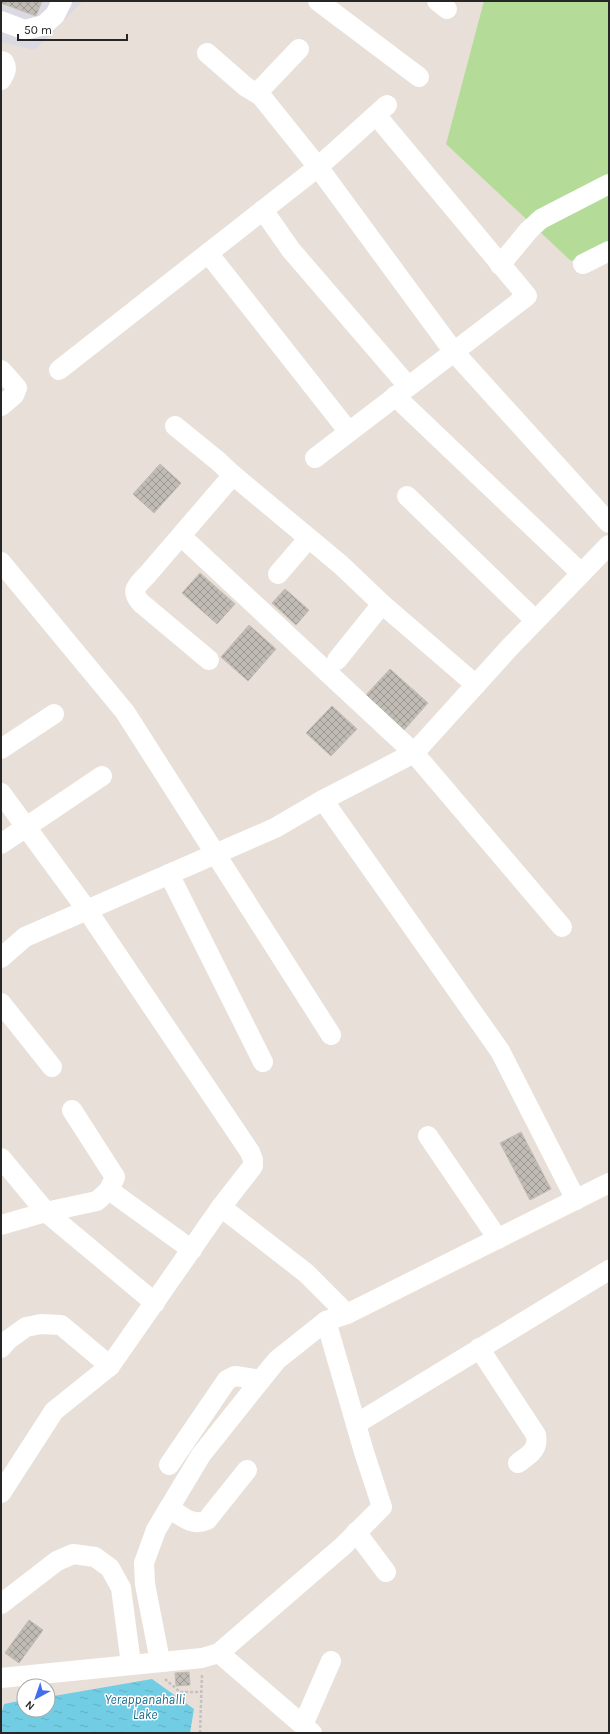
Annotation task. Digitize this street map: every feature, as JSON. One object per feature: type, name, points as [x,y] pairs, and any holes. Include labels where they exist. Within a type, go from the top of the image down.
[{"type":"street","points":[[1,21],[25,30],[44,25],[55,14],[62,1]]},
{"type":"street","points":[[318,1],[420,77]]},
{"type":"street","points":[[257,93],[299,49]]},
{"type":"street","points":[[207,53],[246,87],[257,93],[318,167],[454,352],[609,523]]},
{"type":"street","points":[[1,61],[4,62],[6,66],[6,72],[1,80]]},
{"type":"street","points":[[59,370],[318,167],[382,110],[500,265],[527,296],[315,458]]},
{"type":"street","points":[[500,265],[541,218],[609,184]]},
{"type":"street","points":[[263,210],[291,250],[402,391],[581,573]]},
{"type":"street","points":[[584,264],[609,251]]},
{"type":"street","points":[[208,253],[349,432]]},
{"type":"street","points":[[1,370],[17,388],[14,395],[1,406]]},
{"type":"street","points":[[175,426],[308,539],[341,565],[382,604],[476,685]]},
{"type":"street","points":[[209,660],[141,603],[134,592],[139,584],[233,475]]},
{"type":"street","points":[[407,496],[536,620]]},
{"type":"street","points":[[181,536],[414,753],[562,927]]},
{"type":"street","points":[[278,574],[308,539]]},
{"type":"street","points":[[1,958],[25,937],[275,828],[323,800],[414,753],[536,620],[609,545]]},
{"type":"street","points":[[1,562],[126,712],[331,1035]]},
{"type":"street","points":[[336,660],[382,604]]},
{"type":"street","points":[[1,749],[54,714]]},
{"type":"street","points":[[1,844],[102,776]]},
{"type":"street","points":[[1,794],[87,910],[250,1152],[253,1160],[253,1166],[221,1207],[110,1366],[54,1411],[1,1493]]},
{"type":"street","points":[[323,800],[500,1051],[576,1200]]},
{"type":"street","points":[[169,874],[263,1062]]},
{"type":"street","points":[[1,1003],[52,1067]]},
{"type":"street","points":[[1,1225],[46,1212],[97,1200],[109,1190],[115,1177],[72,1110]]},
{"type":"street","points":[[428,1136],[498,1239]]},
{"type":"street","points":[[1,1158],[46,1212],[154,1303]]},
{"type":"street","points":[[160,1661],[145,1584],[144,1563],[156,1530],[202,1455],[277,1360],[326,1321],[347,1314],[609,1183]]},
{"type":"street","points":[[109,1190],[192,1250]]},
{"type":"street","points":[[221,1207],[306,1273],[347,1314]]},
{"type":"street","points":[[356,1424],[609,1270]]},
{"type":"street","points":[[1,1678],[211,1655],[343,1546],[382,1507],[326,1321]]},
{"type":"street","points":[[1,1348],[8,1340],[26,1327],[42,1324],[61,1325],[110,1366]]},
{"type":"street","points":[[479,1348],[536,1436],[538,1444],[534,1452],[518,1463]]},
{"type":"street","points":[[169,1465],[227,1380],[235,1376],[261,1380]]},
{"type":"street","points":[[169,1508],[191,1522],[199,1524],[207,1520],[247,1470]]},
{"type":"street","points":[[356,1532],[386,1572]]},
{"type":"street","points":[[1,1604],[57,1560],[72,1554],[95,1557],[110,1568],[121,1588],[131,1664]]},
{"type":"street","points":[[211,1655],[308,1729],[332,1661]]},
{"type":"path","points":[[200,1733],[211,1655]]},
{"type":"shaded area","points":[[1,1],[83,1],[35,50],[1,42]]},
{"type":"green space","points":[[484,1],[609,1],[609,242],[571,261],[446,144]]},
{"type":"water","name":"Yerappanahalli Lake","points":[[152,1679],[194,1709],[190,1733],[1,1733],[1,1715],[4,1704],[16,1702],[16,1718],[56,1718],[56,1696]]},
{"type":"building","points":[[1,1],[42,1],[36,16],[1,3]]},
{"type":"building","points":[[160,464],[181,483],[154,513],[133,494]]},
{"type":"building","points":[[200,573],[235,604],[217,624],[182,593]]},
{"type":"building","points":[[285,589],[309,610],[296,625],[272,603]]},
{"type":"building","points":[[249,625],[276,649],[248,681],[221,657]]},
{"type":"building","points":[[390,669],[428,703],[404,730],[366,695]]},
{"type":"building","points":[[332,706],[357,729],[331,756],[306,733]]},
{"type":"building","points":[[521,1132],[551,1189],[530,1200],[500,1143]]},
{"type":"building","points":[[29,1620],[43,1630],[19,1663],[5,1653]]},
{"type":"building","points":[[189,1672],[190,1685],[176,1686],[175,1673]]}]
